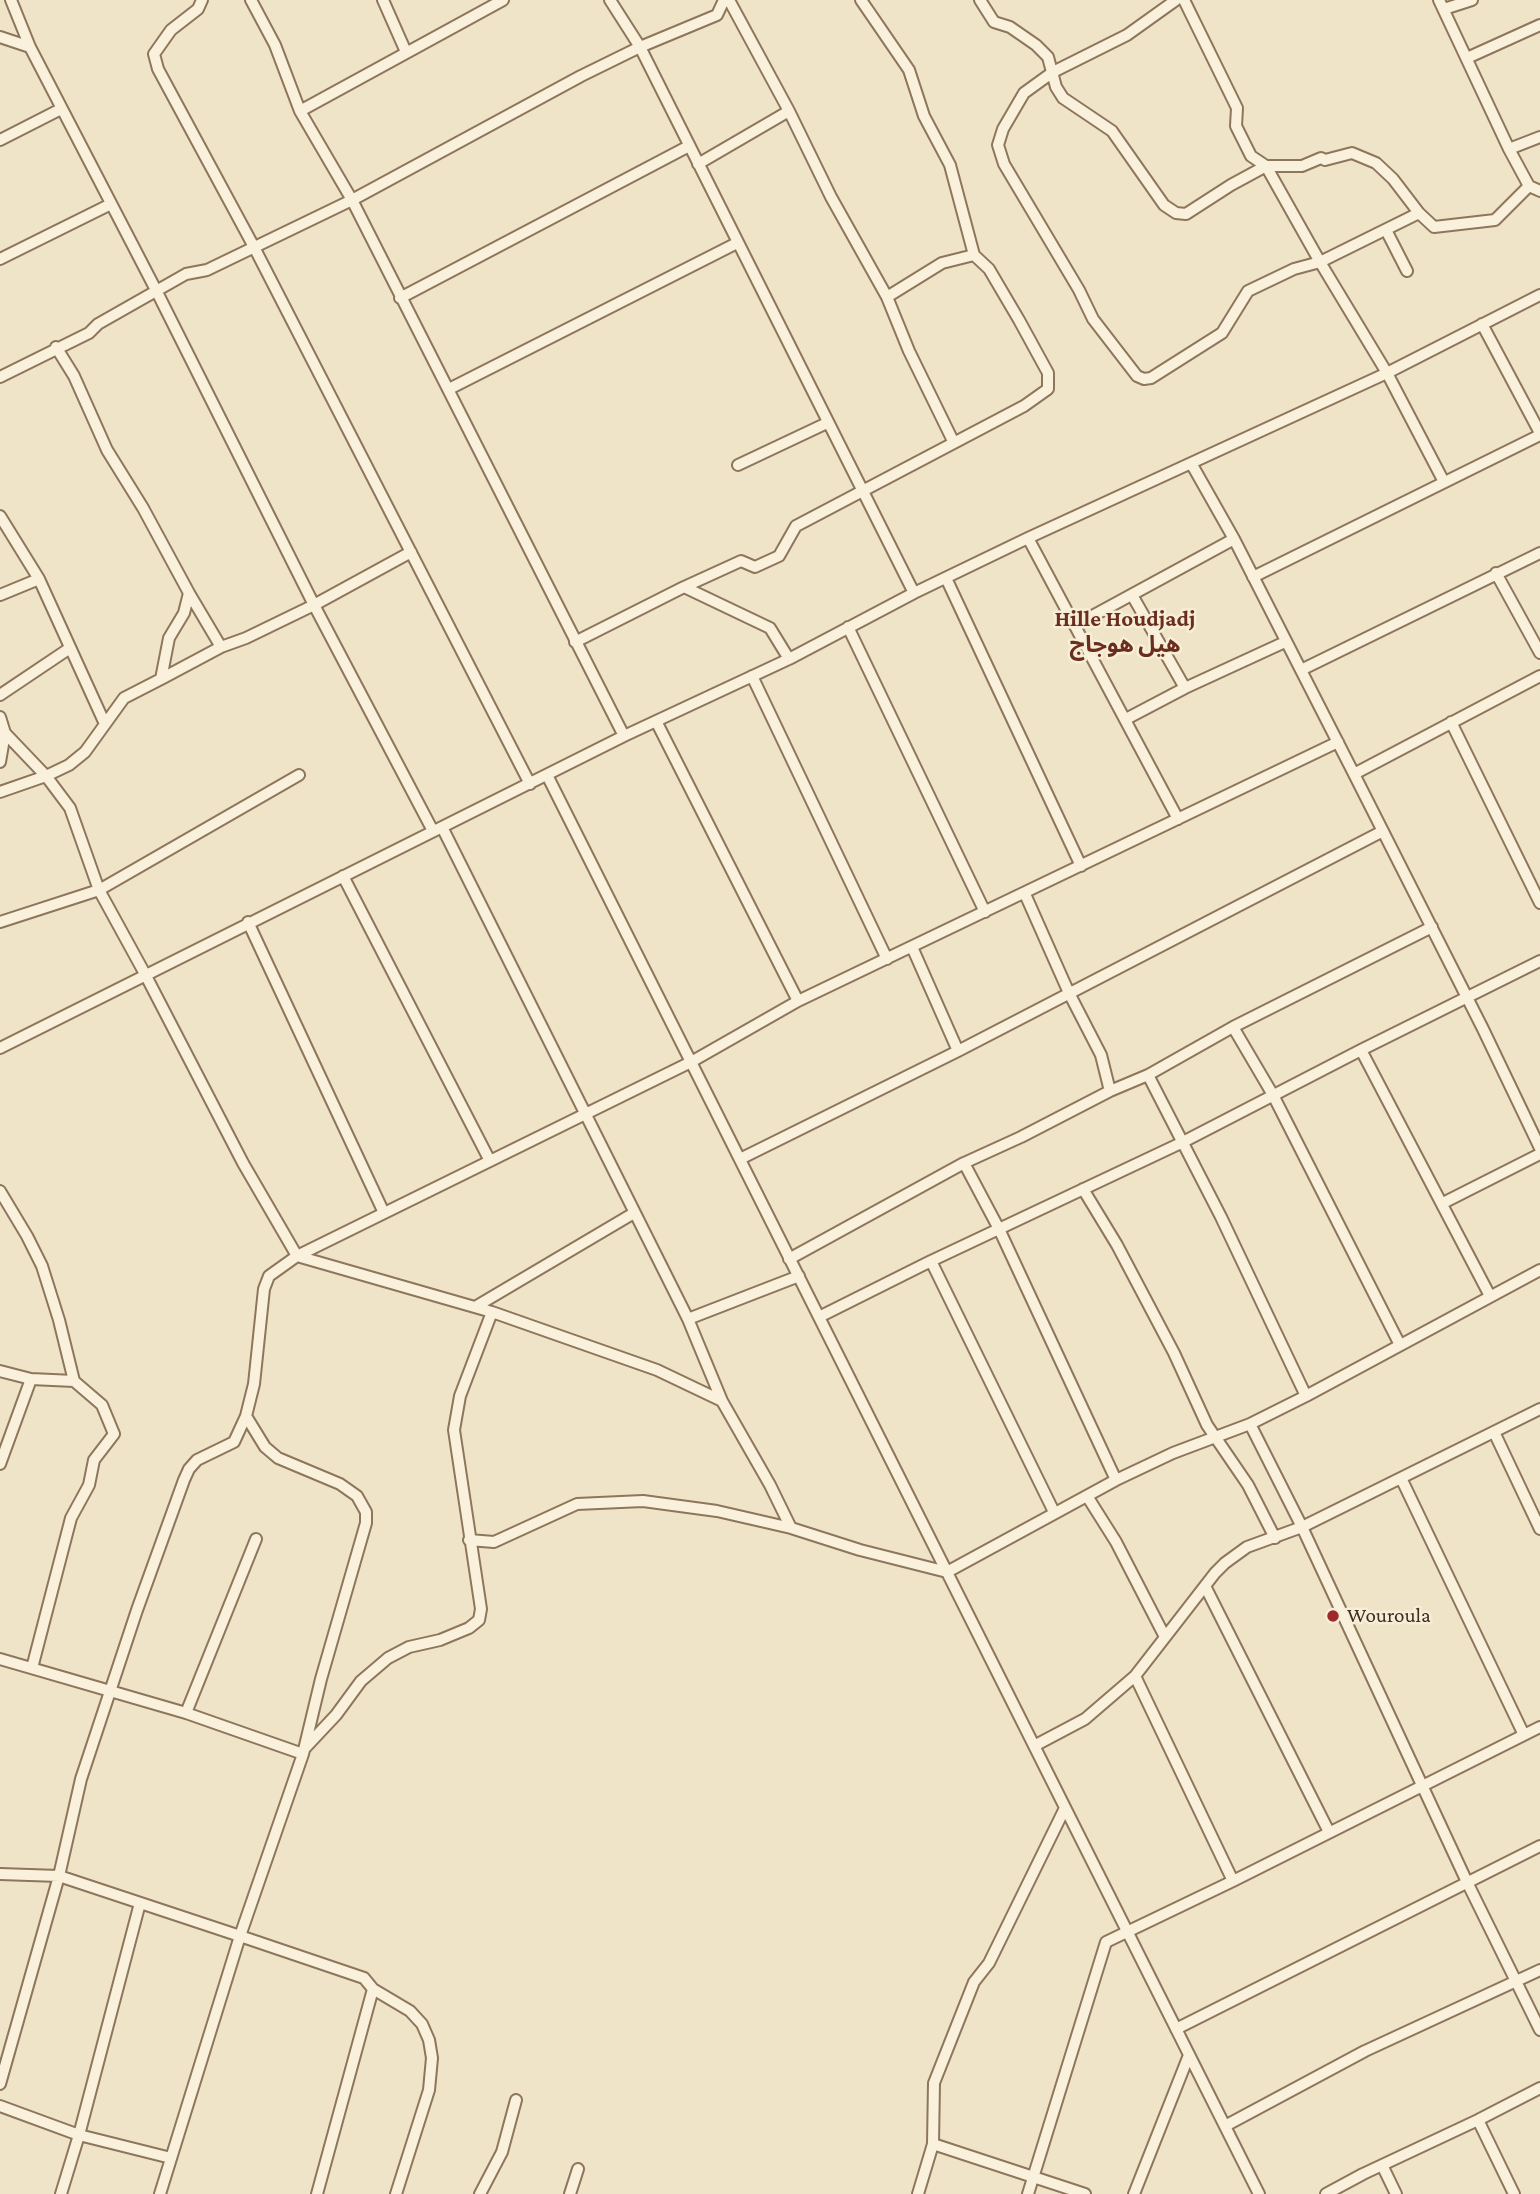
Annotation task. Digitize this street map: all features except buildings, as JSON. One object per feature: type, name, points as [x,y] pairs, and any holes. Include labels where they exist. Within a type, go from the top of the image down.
[{"type":"street","points":[[11,0],[30,47],[61,109],[157,292],[314,605],[438,829],[688,1319],[722,1401],[791,1528]]},
{"type":"street","points":[[202,0],[198,9],[171,30],[154,54],[169,91],[254,247],[530,784]]},
{"type":"street","points":[[251,0],[275,45],[300,111],[352,200],[624,736]]},
{"type":"street","points":[[383,0],[406,52]]},
{"type":"street","points":[[300,111],[503,0]]},
{"type":"street","points":[[610,0],[640,47],[914,593]]},
{"type":"street","points":[[0,377],[89,333],[98,324],[187,274],[207,270],[352,200],[581,76],[640,47],[717,15],[727,0],[887,297],[909,351],[954,443]]},
{"type":"street","points":[[575,642],[741,561],[755,567],[779,556],[796,526],[1024,406],[1048,389],[1048,373],[1019,320],[989,269],[974,256],[950,165],[924,116],[909,70],[861,0]]},
{"type":"street","points":[[980,0],[994,22],[1010,27],[1048,57],[1056,87],[1063,98],[1112,131],[1164,205],[1176,213],[1186,214],[1266,166],[1302,166],[1321,158],[1325,160],[1352,153],[1376,163],[1434,227],[1495,220],[1534,188],[1509,149],[1441,5],[1472,0]]},
{"type":"street","points":[[1176,0],[1127,34],[1053,72],[1024,93],[998,145],[999,154],[1079,290],[1093,319],[1137,376],[1144,379],[1157,375],[1222,333],[1248,291],[1294,269],[1320,262],[1419,213]]},
{"type":"street","points":[[1184,0],[1237,108],[1236,126],[1251,156],[1266,166],[1387,373],[1444,482]]},
{"type":"street","points":[[1467,58],[1540,25]]},
{"type":"street","points":[[0,37],[30,47]]},
{"type":"street","points":[[0,141],[61,109]]},
{"type":"street","points":[[698,164],[789,111]]},
{"type":"street","points":[[1509,149],[1540,137]]},
{"type":"street","points":[[400,298],[689,146]]},
{"type":"street","points":[[0,259],[111,204]]},
{"type":"street","points":[[1385,230],[1407,271]]},
{"type":"street","points":[[449,389],[737,243]]},
{"type":"street","points":[[887,297],[942,264],[974,256]]},
{"type":"street","points":[[0,1048],[624,736],[789,659],[914,593],[1387,373],[1540,295]]},
{"type":"street","points":[[1253,577],[1540,434],[1482,324]]},
{"type":"street","points":[[56,347],[74,376],[107,450],[144,508],[177,574],[220,647]]},
{"type":"street","points":[[738,465],[827,422]]},
{"type":"street","points":[[1191,463],[1234,539],[1384,831],[1540,1148]]},
{"type":"street","points":[[0,516],[39,579],[105,724]]},
{"type":"street","points":[[1028,538],[1178,819]]},
{"type":"street","points":[[1076,625],[1234,539]]},
{"type":"street","points":[[0,792],[69,765],[85,752],[124,698],[220,647],[246,638],[314,605],[411,552]]},
{"type":"street","points":[[1301,670],[1540,553]]},
{"type":"street","points":[[1496,573],[1540,653]]},
{"type":"street","points":[[946,578],[1081,866]]},
{"type":"street","points":[[0,595],[39,579]]},
{"type":"street","points":[[684,587],[771,628],[789,659]]},
{"type":"street","points":[[162,679],[169,638],[184,613],[190,593]]},
{"type":"street","points":[[1132,595],[1185,688]]},
{"type":"street","points":[[848,627],[985,912]]},
{"type":"street","points":[[1126,719],[1185,688],[1285,642]]},
{"type":"street","points":[[0,695],[70,648]]},
{"type":"street","points":[[752,676],[887,959]]},
{"type":"street","points":[[1354,774],[1540,676]]},
{"type":"street","points":[[0,717],[5,733],[46,776],[70,808],[99,890],[243,1163],[297,1256],[492,1312],[657,1370],[722,1401]]},
{"type":"street","points":[[656,721],[798,1002]]},
{"type":"street","points":[[1451,722],[1540,903]]},
{"type":"street","points":[[0,762],[5,733]]},
{"type":"street","points":[[0,2084],[59,1876],[80,1779],[188,1469],[197,1460],[234,1443],[246,1416],[254,1384],[266,1282],[269,1276],[297,1256],[691,1062],[798,1002],[1338,742]]},
{"type":"street","points":[[0,922],[99,890],[299,775]]},
{"type":"street","points":[[547,775],[1259,2194]]},
{"type":"street","points":[[740,1159],[958,1051],[1384,831]]},
{"type":"street","points":[[343,876],[490,1161]]},
{"type":"street","points":[[1025,894],[1069,993],[1101,1055],[1110,1091]]},
{"type":"street","points":[[248,922],[384,1213]]},
{"type":"street","points":[[789,1259],[964,1163],[1148,1075],[1233,1027],[1432,927]]},
{"type":"street","points":[[912,947],[958,1051]]},
{"type":"street","points":[[819,1317],[930,1261],[1181,1143],[1273,1094],[1540,961]]},
{"type":"street","points":[[1233,1027],[1273,1094],[1400,1345]]},
{"type":"street","points":[[1361,1050],[1490,1296]]},
{"type":"street","points":[[1148,1075],[1221,1217],[1306,1396]]},
{"type":"street","points":[[1443,1203],[1540,1154]]},
{"type":"street","points":[[964,1163],[999,1229],[1116,1480]]},
{"type":"street","points":[[1083,1189],[1117,1245],[1174,1353],[1207,1425],[1248,1485],[1275,1538]]},
{"type":"street","points":[[0,1191],[42,1266],[74,1381],[102,1405],[114,1434],[94,1460],[89,1485],[71,1518],[32,1668]]},
{"type":"street","points":[[475,1307],[634,1213]]},
{"type":"street","points":[[930,1261],[1054,1512]]},
{"type":"street","points":[[469,1540],[494,1542],[578,1504],[643,1501],[717,1511],[791,1528],[860,1550],[947,1572],[1116,1480],[1173,1453],[1250,1424],[1306,1396],[1540,1270]]},
{"type":"street","points":[[688,1319],[799,1276]]},
{"type":"street","points":[[304,1752],[361,1681],[388,1658],[409,1647],[450,1636],[469,1628],[479,1620],[481,1609],[454,1430],[460,1396],[492,1312]]},
{"type":"street","points":[[0,1371],[31,1378],[74,1381]]},
{"type":"street","points":[[0,1464],[31,1378]]},
{"type":"street","points":[[1034,1746],[1085,1719],[1135,1676],[1205,1586],[1234,1555],[1247,1547],[1302,1527],[1540,1409]]},
{"type":"street","points":[[160,2194],[240,1936],[304,1752],[321,1679],[366,1523],[366,1512],[357,1496],[349,1489],[278,1458],[265,1447],[246,1416]]},
{"type":"street","points":[[1250,1424],[1302,1527],[1467,1882],[1540,2030]]},
{"type":"street","points":[[1493,1432],[1540,1529]]},
{"type":"street","points":[[1401,1478],[1524,1735]]},
{"type":"street","points":[[1087,1496],[1166,1637]]},
{"type":"street","points":[[186,1713],[256,1539]]},
{"type":"street","points":[[1205,1586],[1329,1832]]},
{"type":"street","points":[[0,1658],[186,1713],[304,1752]]},
{"type":"street","points":[[1135,1676],[1233,1881]]},
{"type":"street","points":[[1028,2194],[1106,1942],[1540,1727]]},
{"type":"street","points":[[918,2194],[933,2144],[934,2083],[974,1982],[989,1963],[1065,1808]]},
{"type":"street","points":[[1176,2029],[1540,1846]]},
{"type":"street","points":[[0,1874],[59,1876],[240,1936],[364,1978],[373,1989],[410,2011],[422,2024],[429,2040],[432,2058],[429,2090],[396,2194]]},
{"type":"street","points":[[61,2194],[140,1903]]},
{"type":"street","points":[[1225,2126],[1365,2051],[1540,1970]]},
{"type":"street","points":[[317,2194],[373,1989]]},
{"type":"street","points":[[1134,2194],[1189,2055]]},
{"type":"street","points":[[1326,2194],[1540,2088]]},
{"type":"street","points":[[480,2194],[502,2152],[516,2100]]},
{"type":"street","points":[[0,2106],[79,2135],[171,2158]]},
{"type":"street","points":[[1478,2120],[1514,2194]]},
{"type":"street","points":[[933,2144],[1085,2194]]},
{"type":"street","points":[[1382,2165],[1396,2194]]},
{"type":"street","points":[[570,2194],[578,2169]]},
{"type":"place","name":"Wouroula","points":[[1333,1616]]},
{"type":"district","name":"Hille Houdjadj هيل هوجاج","points":[[1125,632]]}]
